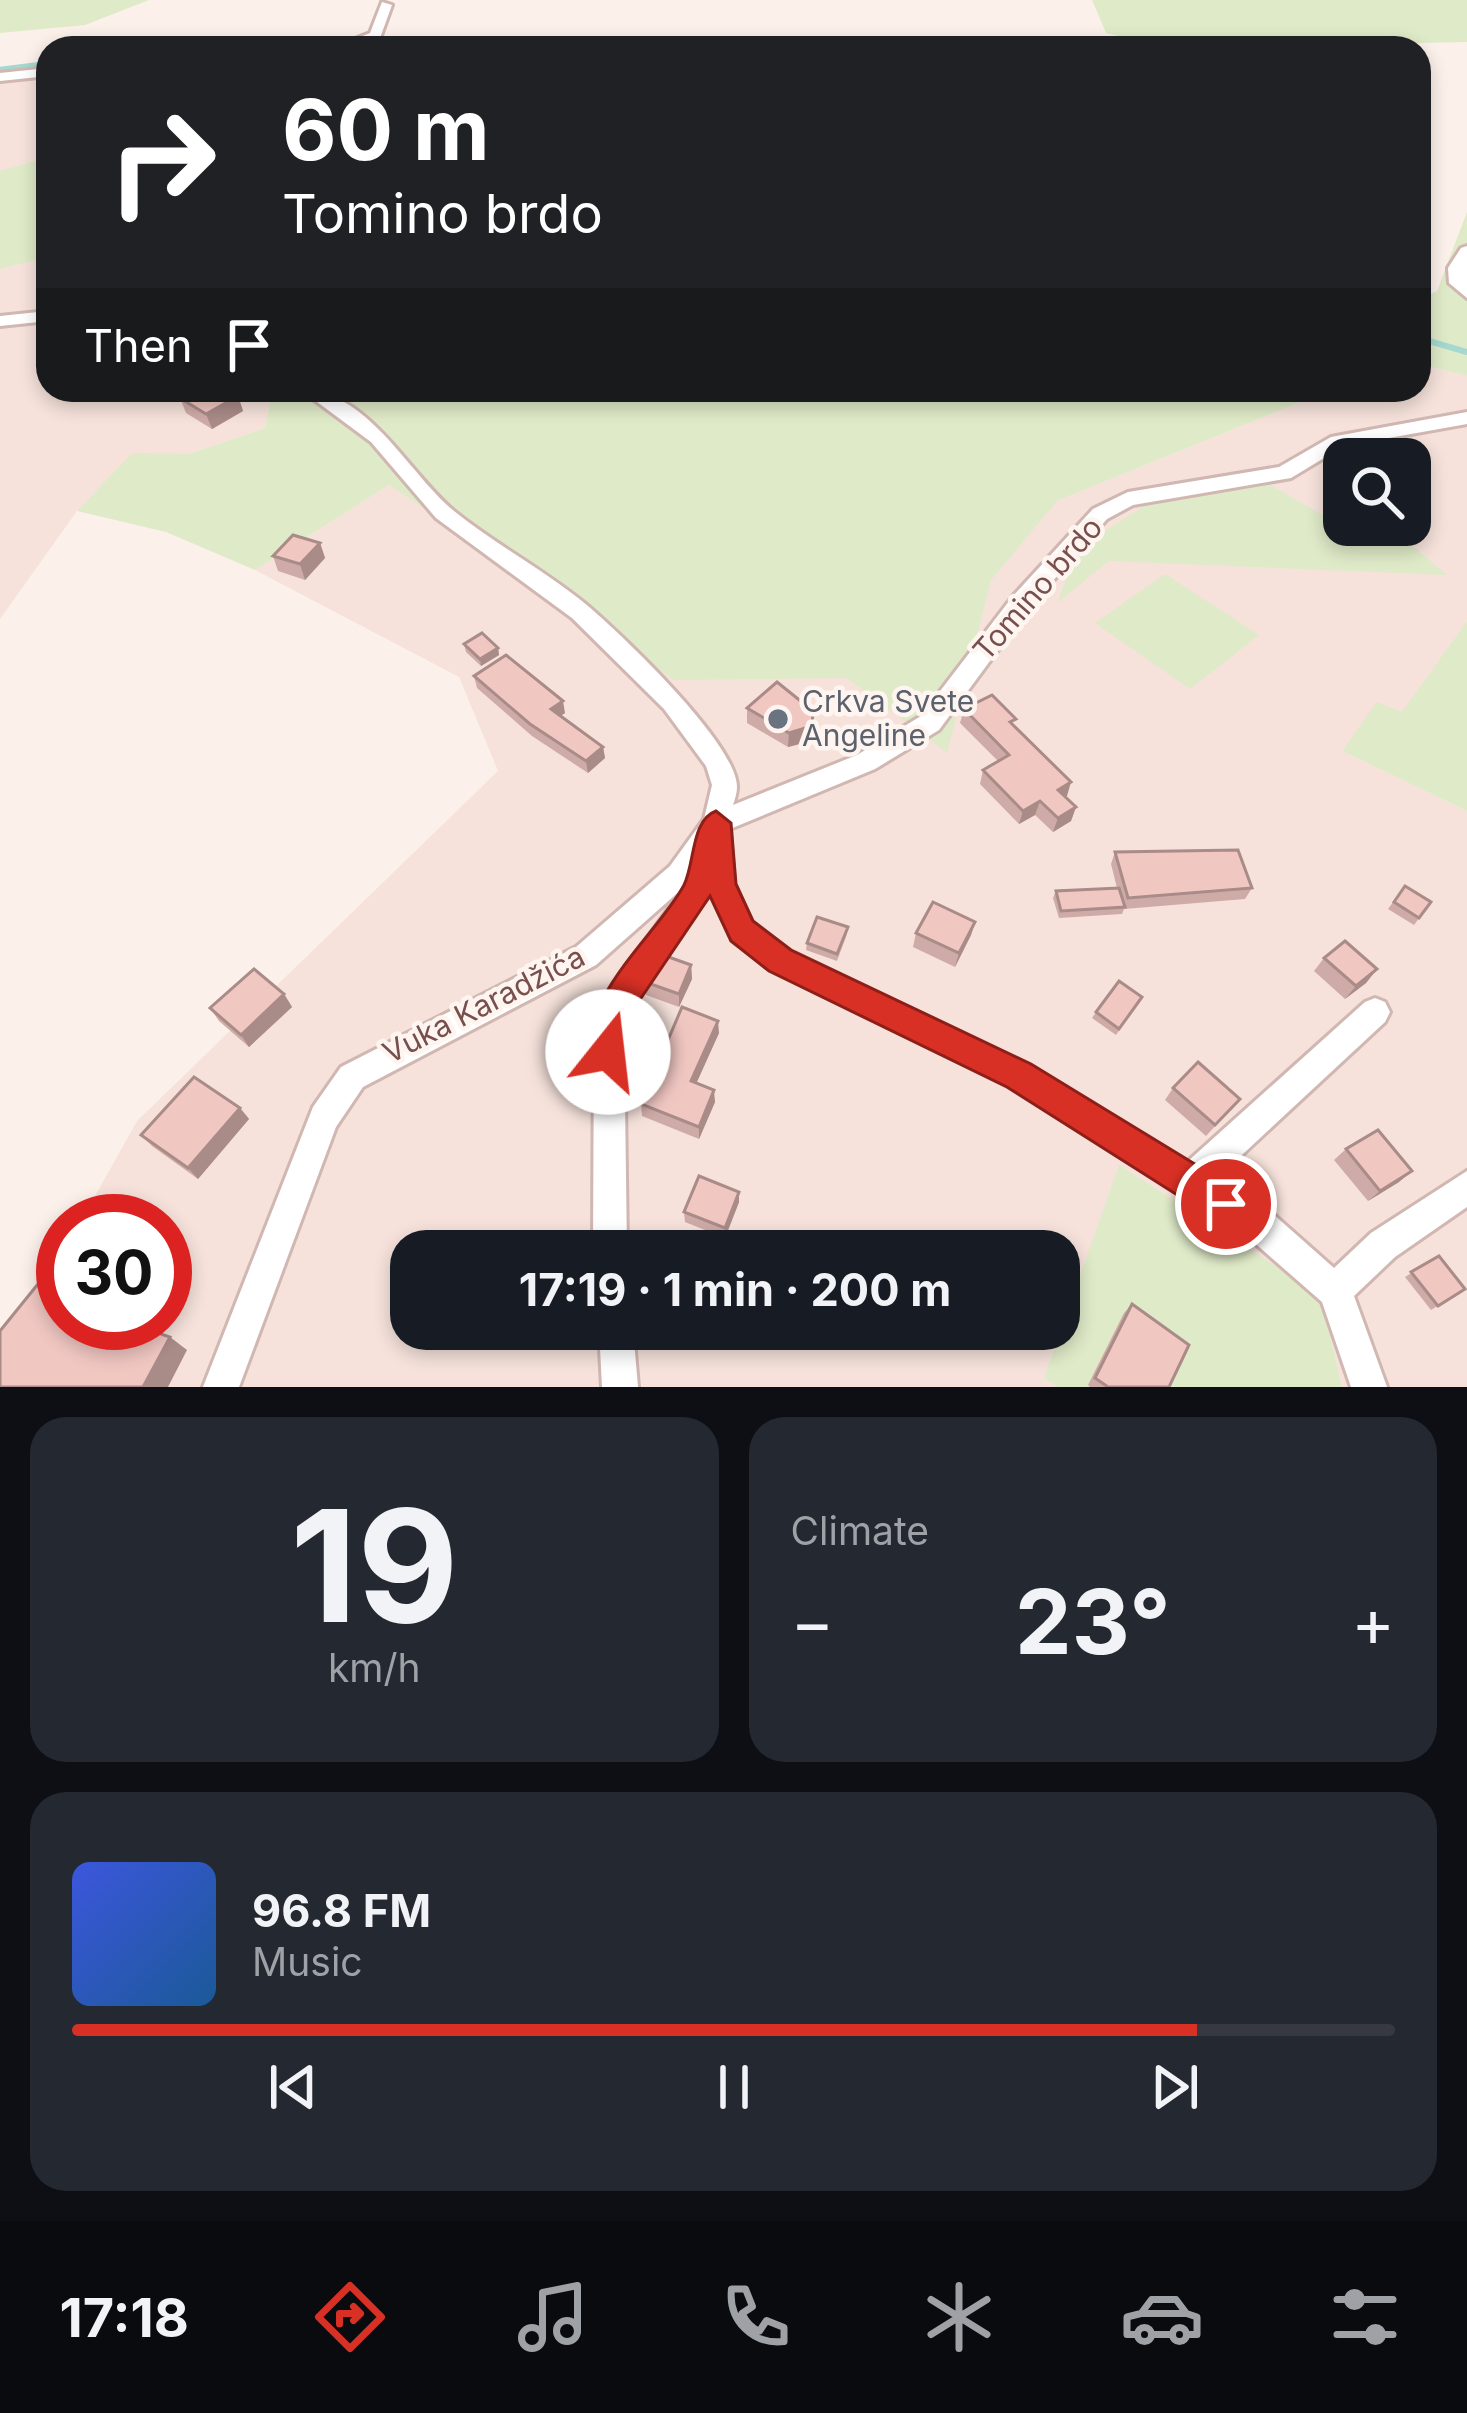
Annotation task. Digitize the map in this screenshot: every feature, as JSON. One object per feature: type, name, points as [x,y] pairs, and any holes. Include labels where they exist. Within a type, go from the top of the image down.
[{"type":"street","points":[[373,36],[386,5]]},
{"type":"street","points":[[0,77],[36,73]]},
{"type":"street","points":[[1467,250],[1456,268],[1457,283],[1467,293]]},
{"type":"street","points":[[0,321],[36,317]]},
{"type":"street","points":[[327,402],[378,438],[443,513],[580,612],[673,704],[717,762],[725,785],[698,889],[620,1001],[609,1027],[610,1230]]},
{"type":"street","name":"Tomino brdo","points":[[716,823],[866,763],[930,722],[1021,602],[1100,514],[1128,499],[1284,473],[1338,441],[1467,418]]},
{"type":"street","points":[[716,823],[720,884],[742,931],[780,960],[1019,1076],[1276,1238],[1335,1291],[1369,1387]]},
{"type":"street","name":"Vuka Karadžića","points":[[221,1387],[324,1118],[352,1077],[586,956],[680,874],[716,823]]},
{"type":"street","points":[[1190,1181],[1375,1012]]},
{"type":"street","points":[[1335,1291],[1383,1245],[1467,1187]]},
{"type":"street","points":[[617,1350],[620,1387]]},
{"type":"shaded area","points":[[36,78],[36,402],[270,402],[265,428],[189,454],[132,454],[77,511],[0,619],[0,79]]},
{"type":"shaded area","points":[[1431,367],[1467,376],[1467,621],[1402,713],[1342,751],[1467,811],[1467,1387],[1342,1387],[1321,1295],[1044,1378],[1057,1387],[0,1387],[0,1364],[36,1300],[36,1350],[192,1350],[192,1194],[96,1194],[137,1121],[498,771],[459,677],[255,570],[389,485],[675,680],[1057,501],[1300,402],[1431,402]]},
{"type":"green space","points":[[0,0],[149,0],[85,25],[0,33]]},
{"type":"green space","points":[[1092,0],[1467,0],[1467,42],[1431,43],[1431,36],[1106,33]]},
{"type":"green space","points":[[36,160],[36,260],[0,269],[0,171]]},
{"type":"green space","points":[[1467,212],[1467,376],[1431,367],[1431,294],[1437,291]]},
{"type":"green space","points":[[270,402],[1300,402],[1057,501],[991,580],[947,753],[847,678],[674,680],[389,485],[255,570],[166,532],[77,511],[132,453],[189,454],[265,428]]},
{"type":"green space","points":[[1265,482],[1323,515],[1323,546],[1413,546],[1447,575],[1109,561],[1057,603],[1079,547],[1157,498]]},
{"type":"green space","points":[[1165,574],[1259,635],[1190,689],[1095,623]]},
{"type":"green space","points":[[1467,621],[1467,811],[1342,751],[1377,702],[1402,712]]},
{"type":"green space","points":[[1119,1165],[1321,1295],[1342,1387],[1057,1387],[1044,1378],[1054,1350],[1080,1350],[1080,1276]]},
{"type":"building","points":[[186,402],[227,402],[206,414]]},
{"type":"building","points":[[293,535],[320,543],[300,564],[273,556]]},
{"type":"building","points":[[482,633],[498,648],[480,659],[464,644]]},
{"type":"building","points":[[506,655],[563,701],[551,709],[603,747],[586,761],[530,724],[474,676]]},
{"type":"building","points":[[777,682],[813,711],[812,726],[789,733],[747,708]]},
{"type":"building","points":[[992,695],[1016,719],[1010,722],[1071,782],[1058,790],[1076,807],[1058,818],[1040,801],[1023,811],[983,770],[1009,755],[964,709]]},
{"type":"building","points":[[1238,850],[1252,888],[1128,898],[1115,852]]},
{"type":"building","points":[[1405,886],[1431,902],[1419,918],[1394,902]]},
{"type":"building","points":[[1119,888],[1125,907],[1061,911],[1056,891]]},
{"type":"building","points":[[933,902],[975,922],[959,953],[916,933]]},
{"type":"building","points":[[817,917],[848,927],[837,954],[807,943]]},
{"type":"building","points":[[1345,941],[1377,969],[1356,986],[1324,958]]},
{"type":"building","points":[[663,955],[691,965],[679,994],[645,982]]},
{"type":"building","points":[[254,969],[284,994],[241,1035],[210,1008]]},
{"type":"building","points":[[1119,981],[1142,997],[1119,1029],[1096,1012]]},
{"type":"building","points":[[682,1007],[718,1021],[691,1081],[714,1090],[699,1127],[641,1104]]},
{"type":"building","points":[[1198,1062],[1240,1099],[1215,1125],[1173,1088]]},
{"type":"building","points":[[194,1077],[240,1108],[188,1168],[141,1135]]},
{"type":"building","points":[[1378,1130],[1412,1171],[1380,1191],[1346,1149]]},
{"type":"building","points":[[699,1176],[739,1192],[725,1228],[684,1212]]},
{"type":"building","points":[[1439,1256],[1465,1289],[1438,1306],[1411,1272]]},
{"type":"building","points":[[36,1286],[36,1350],[163,1350],[143,1387],[0,1387],[0,1331]]},
{"type":"building","points":[[1132,1304],[1189,1345],[1169,1387],[1108,1387],[1095,1378]]},
{"type":"waterway","points":[[0,69],[36,64]]},
{"type":"waterway","points":[[1431,342],[1467,352]]},
{"type":"place","name":"Crkva Svete Angeline","points":[[778,719]]},
{"type":"route","points":[[608,1052],[609,1027],[620,1001],[698,889],[716,823],[720,884],[742,931],[780,960],[1019,1076],[1226,1204]]}]
